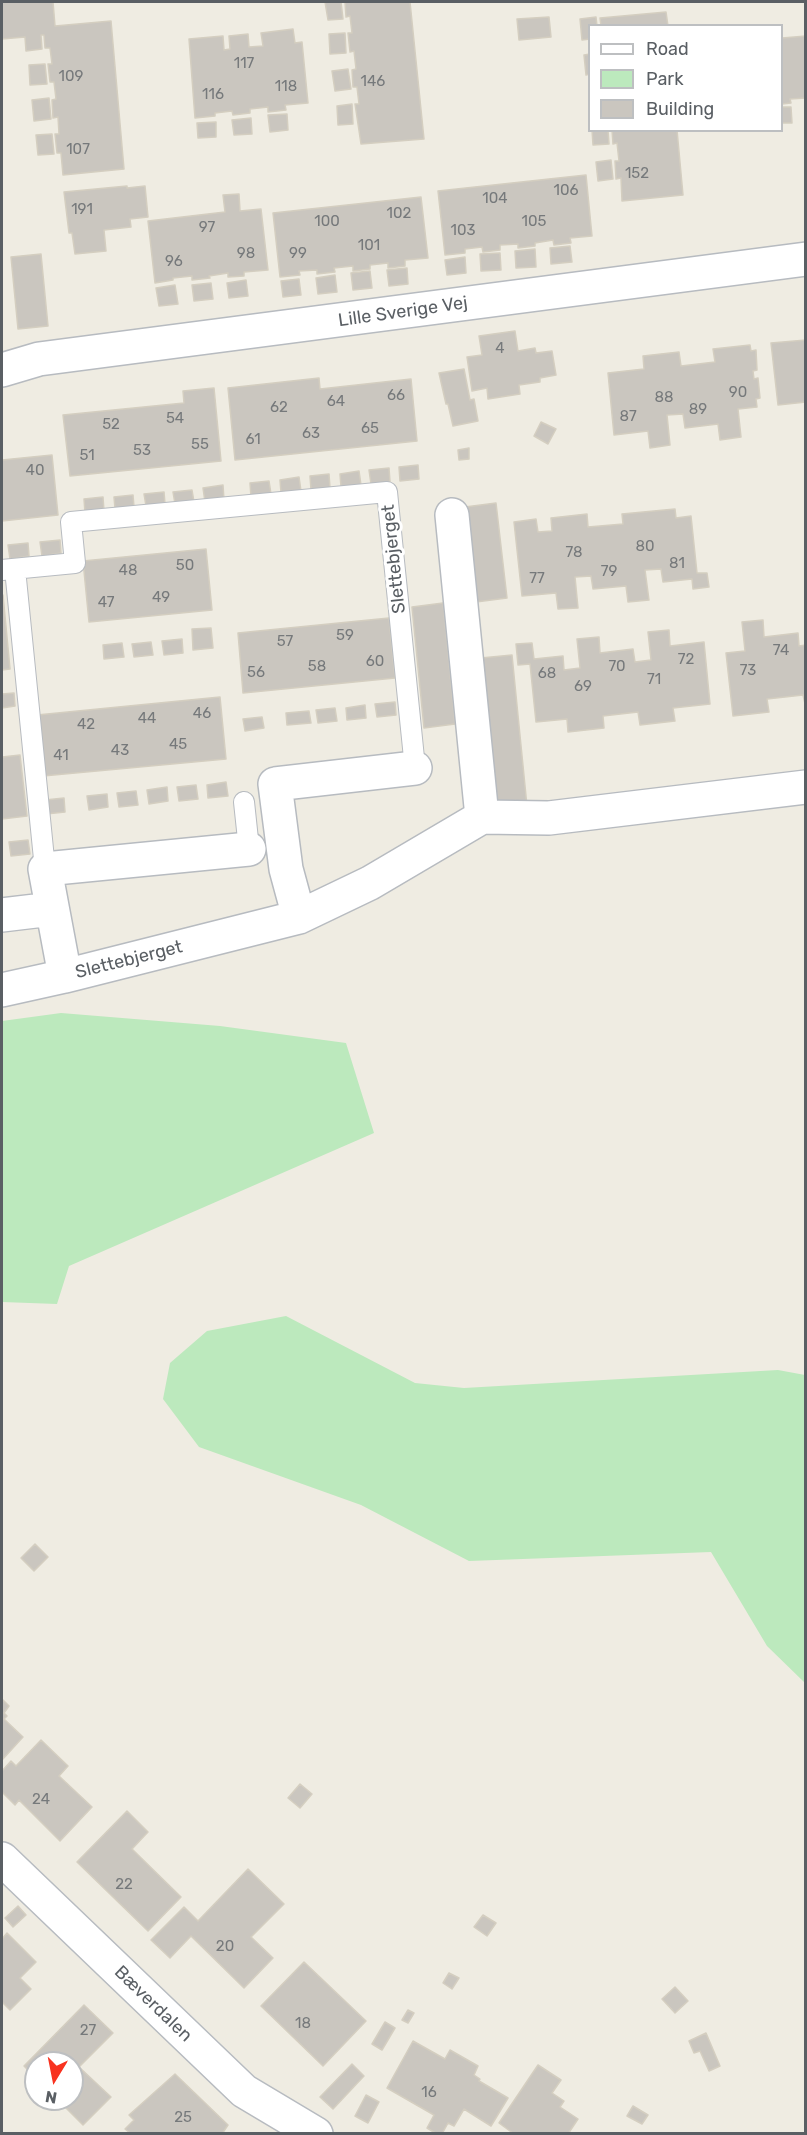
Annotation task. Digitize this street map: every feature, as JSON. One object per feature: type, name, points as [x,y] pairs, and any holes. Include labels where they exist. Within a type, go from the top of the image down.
[{"type":"street","name":"Lille Sverige Vej","points":[[2,370],[39,359],[806,259]]},
{"type":"street","points":[[452,515],[482,817],[549,818],[806,787]]},
{"type":"street","name":"Slettebjerget","points":[[298,917],[286,869],[274,784],[415,768]]},
{"type":"street","name":"Slettebjerget","points":[[2,990],[298,917],[370,883],[482,817]]},
{"type":"street","points":[[45,869],[249,849]]},
{"type":"street","name":"Slettebjerget","points":[[45,869],[65,976]]},
{"type":"street","points":[[2,915],[52,909]]},
{"type":"street","name":"Bæverdalen","points":[[2,1859],[244,2091],[316,2133]]},
{"type":"lane","name":"Slettebjerget","points":[[45,869],[8,570],[75,563],[71,522],[387,492],[415,768]]},
{"type":"lane","points":[[244,802],[249,849]]},
{"type":"green space","points":[[61,1013],[220,1026],[346,1043],[374,1133],[69,1266],[57,1304],[2,1302],[2,1021]]},
{"type":"green space","points":[[286,1316],[415,1383],[464,1388],[778,1370],[805,1375],[805,1683],[767,1646],[711,1552],[469,1561],[361,1505],[199,1447],[163,1399],[170,1363],[207,1331]]},
{"type":"building","points":[[2,2],[53,2],[55,26],[111,21],[124,169],[63,175],[61,153],[57,153],[55,134],[59,134],[58,117],[53,118],[52,100],[56,99],[54,82],[50,82],[48,64],[52,64],[50,48],[45,48],[44,35],[41,35],[42,49],[26,51],[25,37],[2,39]]},
{"type":"building","points":[[325,2],[341,2],[343,19],[328,20]]},
{"type":"building","points":[[345,2],[410,2],[424,139],[361,144],[355,104],[359,104],[357,87],[353,87],[352,70],[356,69],[354,51],[350,52],[348,33],[352,33],[350,16],[346,17]]},
{"type":"building","points":[[666,12],[668,24],[601,24],[600,18]]},
{"type":"building","points":[[549,17],[551,37],[519,40],[517,19]]},
{"type":"building","points":[[596,17],[597,24],[588,24],[588,39],[582,40],[580,19]]},
{"type":"building","points":[[293,29],[295,43],[302,42],[308,103],[285,105],[286,110],[268,112],[268,107],[250,109],[250,113],[233,115],[232,111],[195,118],[189,39],[223,36],[224,50],[230,49],[229,36],[248,34],[249,47],[263,46],[261,33]]},
{"type":"building","points":[[345,33],[346,53],[330,54],[329,34]]},
{"type":"building","points":[[806,36],[806,98],[790,99],[791,103],[783,104],[783,38]]},
{"type":"building","points":[[588,54],[588,74],[586,75],[584,55]]},
{"type":"building","points":[[45,64],[47,84],[30,85],[29,65]]},
{"type":"building","points":[[348,69],[351,89],[335,91],[332,71]]},
{"type":"building","points":[[49,98],[51,119],[34,121],[32,100]]},
{"type":"building","points":[[352,104],[353,124],[338,125],[337,106]]},
{"type":"building","points":[[783,107],[791,107],[792,123],[783,123]]},
{"type":"building","points":[[287,114],[288,130],[270,132],[268,115]]},
{"type":"building","points":[[251,118],[252,134],[234,135],[232,120]]},
{"type":"building","points":[[216,122],[216,137],[198,138],[197,123]]},
{"type":"building","points":[[592,132],[608,132],[609,144],[593,145]]},
{"type":"building","points":[[612,132],[677,132],[683,195],[622,201],[621,178],[616,179],[615,161],[619,161],[617,143],[613,144]]},
{"type":"building","points":[[52,134],[54,154],[38,155],[36,135]]},
{"type":"building","points":[[611,160],[613,179],[598,181],[596,162]]},
{"type":"building","points":[[586,175],[592,236],[570,238],[571,243],[554,245],[553,240],[535,243],[535,246],[518,248],[518,244],[500,245],[500,250],[483,252],[482,247],[465,249],[465,253],[445,255],[438,191]]},
{"type":"building","points":[[127,186],[127,188],[145,186],[148,217],[130,219],[131,227],[104,230],[106,251],[75,254],[72,233],[69,233],[64,192]]},
{"type":"building","points":[[239,194],[240,211],[261,209],[268,270],[244,272],[244,276],[228,277],[228,273],[192,280],[192,276],[173,278],[173,280],[155,283],[148,221],[225,212],[223,195]]},
{"type":"building","points":[[421,197],[428,258],[405,260],[405,266],[388,268],[388,263],[370,265],[370,269],[353,271],[353,266],[334,268],[335,272],[317,274],[317,270],[299,271],[300,275],[280,277],[273,213]]},
{"type":"building","points":[[570,246],[572,262],[551,264],[550,248]]},
{"type":"building","points":[[535,249],[536,267],[516,268],[515,251]]},
{"type":"building","points":[[500,253],[501,270],[481,271],[480,254]]},
{"type":"building","points":[[41,254],[48,326],[18,329],[11,257]]},
{"type":"building","points":[[465,257],[466,273],[447,275],[445,260]]},
{"type":"building","points":[[407,268],[408,284],[389,286],[387,270]]},
{"type":"building","points":[[370,271],[372,288],[353,290],[351,273]]},
{"type":"building","points":[[335,275],[337,292],[318,294],[316,278]]},
{"type":"building","points":[[299,279],[301,295],[283,297],[281,281]]},
{"type":"building","points":[[246,280],[248,296],[229,298],[227,283]]},
{"type":"building","points":[[211,283],[213,299],[194,301],[192,285]]},
{"type":"building","points":[[175,285],[178,304],[159,306],[156,288]]},
{"type":"building","points":[[515,331],[518,351],[535,348],[536,353],[552,351],[556,375],[540,378],[540,382],[519,385],[520,394],[488,399],[487,388],[472,391],[467,357],[482,355],[479,336]]},
{"type":"building","points":[[806,340],[806,402],[778,405],[771,343]]},
{"type":"building","points":[[750,345],[751,351],[756,350],[757,370],[753,371],[754,379],[758,378],[760,398],[756,399],[757,407],[738,409],[741,437],[720,440],[718,424],[685,428],[683,414],[667,415],[670,445],[650,448],[648,431],[614,435],[608,373],[644,369],[643,356],[679,352],[681,366],[715,362],[713,349]]},
{"type":"building","points":[[464,369],[470,400],[474,399],[478,421],[453,426],[439,373]]},
{"type":"building","points":[[319,378],[320,389],[411,379],[417,441],[235,460],[228,388]]},
{"type":"building","points":[[214,388],[221,461],[70,476],[63,415],[184,403],[183,391]]},
{"type":"building","points":[[541,422],[556,429],[548,444],[534,436]]},
{"type":"building","points":[[469,448],[469,459],[459,460],[458,450]]},
{"type":"building","points":[[52,455],[58,515],[2,521],[2,460]]},
{"type":"building","points":[[418,465],[419,479],[400,481],[399,467]]},
{"type":"building","points":[[389,468],[390,482],[371,484],[369,470]]},
{"type":"building","points":[[359,471],[361,485],[341,487],[340,474]]},
{"type":"building","points":[[329,474],[330,488],[311,490],[310,476]]},
{"type":"building","points":[[299,477],[301,491],[281,493],[280,480]]},
{"type":"building","points":[[269,481],[271,494],[251,497],[250,483]]},
{"type":"building","points":[[223,485],[224,500],[205,502],[203,488]]},
{"type":"building","points":[[192,490],[194,502],[175,504],[173,492]]},
{"type":"building","points":[[164,492],[165,504],[146,506],[144,494]]},
{"type":"building","points":[[133,495],[134,507],[115,509],[114,497]]},
{"type":"building","points":[[103,497],[104,511],[85,513],[84,499]]},
{"type":"building","points":[[496,503],[507,598],[476,602],[465,507]]},
{"type":"building","points":[[675,509],[676,518],[691,516],[697,573],[707,573],[709,587],[693,589],[692,579],[663,582],[661,569],[645,570],[649,600],[628,602],[626,586],[593,589],[591,576],[575,577],[578,608],[558,609],[556,593],[522,596],[514,522],[536,519],[538,532],[552,531],[551,518],[587,514],[588,527],[623,524],[622,514]]},
{"type":"building","points":[[60,540],[61,553],[42,556],[40,542]]},
{"type":"building","points":[[28,543],[29,556],[10,559],[8,545]]},
{"type":"building","points":[[206,549],[212,610],[89,622],[83,561]]},
{"type":"building","points":[[2,596],[10,669],[2,670]]},
{"type":"building","points":[[443,603],[455,724],[424,728],[412,607]]},
{"type":"building","points":[[389,618],[395,678],[243,693],[238,633]]},
{"type":"building","points":[[763,620],[764,637],[798,633],[799,646],[806,645],[806,708],[803,695],[767,699],[769,712],[733,716],[726,653],[745,651],[742,622]]},
{"type":"building","points":[[211,628],[213,648],[193,650],[192,629]]},
{"type":"building","points":[[669,630],[670,646],[704,642],[710,704],[673,708],[675,721],[640,725],[638,712],[603,716],[604,728],[568,732],[567,719],[536,722],[530,664],[518,665],[516,644],[532,643],[534,659],[563,656],[564,670],[580,668],[577,639],[599,637],[600,653],[633,649],[635,662],[651,660],[648,632]]},
{"type":"building","points":[[182,639],[183,653],[164,655],[162,641]]},
{"type":"building","points":[[151,642],[153,655],[134,657],[132,644]]},
{"type":"building","points":[[122,643],[124,657],[104,659],[103,645]]},
{"type":"building","points":[[512,655],[527,806],[495,809],[481,658]]},
{"type":"building","points":[[14,693],[15,706],[2,708],[2,694]]},
{"type":"building","points":[[220,697],[226,759],[43,776],[37,715]]},
{"type":"building","points":[[395,702],[396,715],[377,717],[375,704]]},
{"type":"building","points":[[365,705],[366,718],[347,720],[346,708]]},
{"type":"building","points":[[335,708],[337,721],[318,723],[316,710]]},
{"type":"building","points":[[309,711],[311,723],[287,725],[286,713]]},
{"type":"building","points":[[262,717],[264,728],[245,731],[243,719]]},
{"type":"building","points":[[20,755],[27,816],[2,819],[2,757]]},
{"type":"building","points":[[226,782],[228,796],[208,798],[207,785]]},
{"type":"building","points":[[196,785],[198,799],[179,801],[177,787]]},
{"type":"building","points":[[167,787],[168,801],[149,804],[147,790]]},
{"type":"building","points":[[136,791],[138,805],[119,807],[117,793]]},
{"type":"building","points":[[107,794],[108,807],[89,810],[87,796]]},
{"type":"building","points":[[64,798],[65,812],[46,814],[45,800]]},
{"type":"building","points":[[28,840],[30,854],[11,856],[9,842]]},
{"type":"building","points":[[35,1544],[48,1557],[34,1571],[21,1558]]},
{"type":"building","points":[[2,1699],[9,1706],[4,1713],[7,1716],[4,1719],[23,1737],[2,1760]]},
{"type":"building","points":[[41,1740],[68,1766],[59,1776],[92,1807],[60,1841],[19,1800],[15,1805],[2,1792],[2,1771],[11,1761],[16,1766]]},
{"type":"building","points":[[300,1784],[312,1794],[300,1808],[288,1798]]},
{"type":"building","points":[[127,1811],[148,1832],[132,1849],[181,1897],[148,1931],[77,1862]]},
{"type":"building","points":[[248,1869],[284,1904],[251,1937],[273,1958],[244,1988],[191,1936],[170,1958],[151,1940],[184,1907],[198,1921]]},
{"type":"building","points":[[18,1906],[26,1915],[13,1927],[5,1918]]},
{"type":"building","points":[[483,1915],[496,1923],[487,1936],[474,1927]]},
{"type":"building","points":[[7,1933],[36,1962],[20,1978],[31,1989],[10,2010],[2,2002],[2,1939]]},
{"type":"building","points":[[304,1962],[366,2021],[323,2066],[261,2006]]},
{"type":"building","points":[[449,1973],[459,1978],[452,1989],[443,1983]]},
{"type":"building","points":[[675,1987],[688,2001],[675,2013],[662,1999]]},
{"type":"building","points":[[84,2005],[113,2033],[84,2062],[84,2051],[39,2051]]},
{"type":"building","points":[[408,2010],[414,2013],[408,2023],[402,2020]]},
{"type":"building","points":[[385,2022],[395,2028],[382,2050],[372,2044]]},
{"type":"building","points":[[706,2033],[720,2066],[709,2071],[700,2051],[694,2053],[689,2041]]},
{"type":"building","points":[[413,2041],[445,2059],[450,2050],[478,2066],[474,2075],[480,2079],[479,2081],[508,2098],[491,2126],[464,2109],[454,2126],[448,2123],[442,2134],[437,2134],[427,2128],[434,2115],[387,2088]]},
{"type":"building","points":[[352,2064],[364,2076],[333,2109],[320,2097]]},
{"type":"building","points":[[538,2065],[561,2080],[552,2093],[564,2101],[560,2107],[578,2119],[568,2134],[514,2134],[499,2123]]},
{"type":"building","points":[[84,2072],[111,2097],[83,2125],[69,2111],[84,2111]]},
{"type":"building","points":[[175,2074],[228,2125],[222,2134],[131,2134],[125,2129],[134,2120],[129,2115]]},
{"type":"building","points":[[366,2095],[379,2102],[368,2123],[355,2116]]},
{"type":"building","points":[[633,2106],[648,2115],[642,2124],[627,2116]]}]
